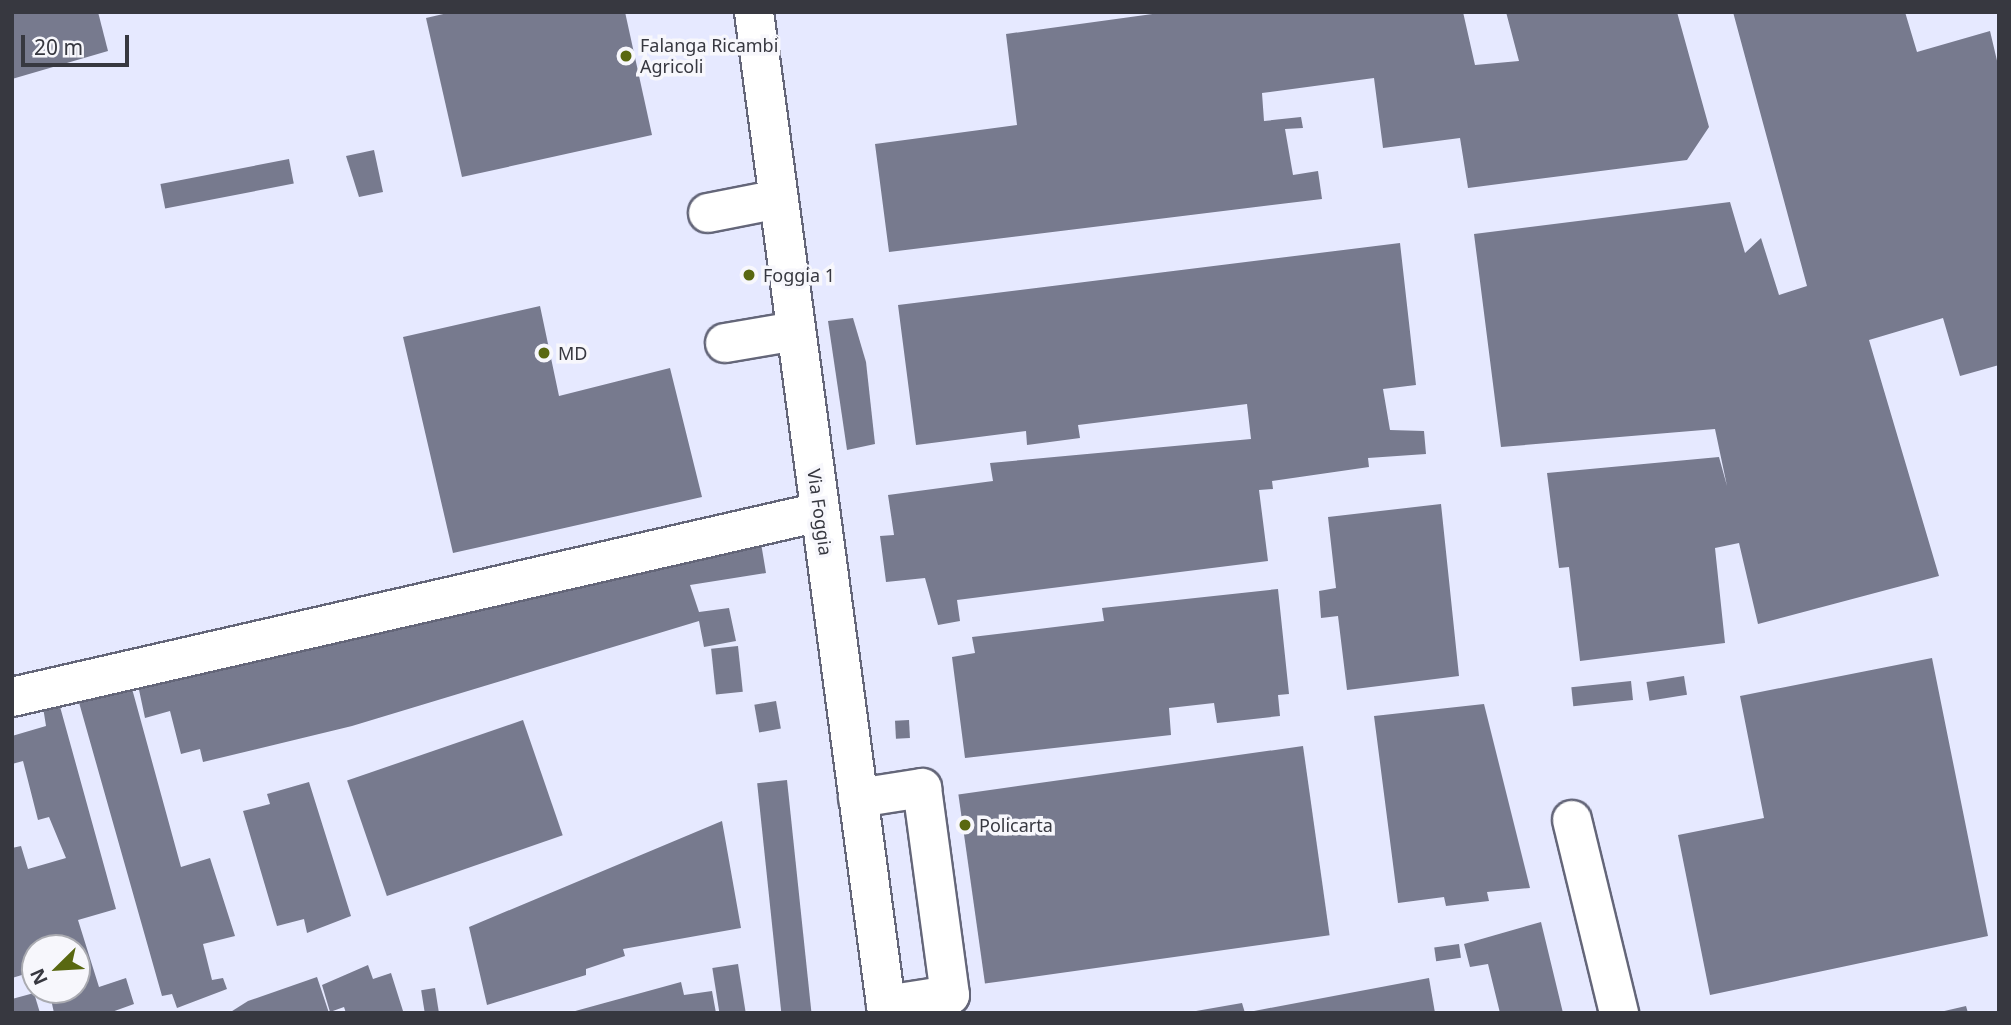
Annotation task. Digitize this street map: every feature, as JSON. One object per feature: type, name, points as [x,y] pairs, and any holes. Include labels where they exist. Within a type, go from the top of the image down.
[{"type":"main road","name":"Via Foggia","points":[[754,12],[886,1009]]},
{"type":"main road","points":[[708,213],[779,199]]},
{"type":"main road","points":[[724,343],[796,331]]},
{"type":"main road","points":[[12,697],[820,512]]},
{"type":"main road","points":[[858,798],[922,788],[950,995],[886,1009]]},
{"type":"main road","points":[[1572,820],[1619,1013]]},
{"type":"building","points":[[12,12],[98,12],[108,51],[12,79]]},
{"type":"building","points":[[452,12],[625,12],[652,135],[462,177],[426,18]]},
{"type":"building","points":[[1167,12],[1463,12],[1475,65],[1519,61],[1506,12],[1677,12],[1709,127],[1687,160],[1468,188],[1460,138],[1383,148],[1374,78],[1262,93],[1264,121],[1301,117],[1303,128],[1285,129],[1293,175],[1318,171],[1322,199],[889,252],[875,144],[1017,125],[1006,34]]},
{"type":"building","points":[[1733,12],[1905,12],[1917,52],[1990,31],[1999,69],[1999,365],[1960,376],[1943,318],[1869,340],[1939,576],[1758,624],[1739,543],[1715,548],[1725,643],[1580,661],[1569,567],[1559,568],[1547,473],[1719,457],[1727,486],[1715,429],[1501,447],[1474,234],[1730,202],[1745,253],[1761,238],[1779,295],[1807,286]]},
{"type":"building","points":[[374,150],[383,192],[359,197],[346,156]]},
{"type":"building","points":[[289,159],[294,184],[165,209],[160,184]]},
{"type":"building","points":[[1400,243],[1416,385],[1383,389],[1390,430],[1424,431],[1426,454],[1368,458],[1369,467],[1272,481],[1273,489],[1259,490],[1268,561],[957,600],[960,621],[938,625],[925,578],[886,582],[880,536],[894,535],[888,495],[993,481],[990,463],[1251,439],[1247,404],[1078,425],[1080,438],[1027,445],[1026,431],[916,445],[898,305]]},
{"type":"building","points":[[540,306],[559,396],[670,368],[702,497],[453,553],[403,337]]},
{"type":"building","points":[[853,318],[866,362],[875,444],[847,450],[828,321]]},
{"type":"building","points":[[1441,504],[1459,676],[1347,690],[1338,616],[1321,618],[1319,591],[1336,588],[1328,517]]},
{"type":"building","points":[[761,543],[766,573],[690,585],[699,612],[729,608],[736,641],[704,647],[699,621],[352,726],[203,762],[200,749],[181,754],[170,711],[145,718],[138,685]]},
{"type":"building","points":[[1278,589],[1289,694],[1278,695],[1280,716],[1217,723],[1214,703],[1169,708],[1171,735],[965,758],[952,657],[975,653],[972,637],[1104,621],[1102,608]]},
{"type":"building","points":[[738,646],[743,692],[716,695],[711,649]]},
{"type":"building","points":[[1932,658],[1988,936],[1710,995],[1678,835],[1764,818],[1740,696]]},
{"type":"building","points":[[1684,676],[1687,695],[1649,701],[1646,682]]},
{"type":"building","points":[[1631,681],[1633,700],[1573,706],[1571,687]]},
{"type":"building","points":[[131,685],[181,867],[210,858],[235,936],[203,944],[212,980],[223,978],[227,989],[177,1008],[172,994],[162,996],[78,699]]},
{"type":"building","points":[[776,701],[781,729],[759,732],[754,705]]},
{"type":"building","points":[[59,703],[116,909],[78,920],[82,934],[21,934],[21,975],[12,978],[12,848],[21,846],[28,869],[66,858],[49,817],[38,820],[23,761],[12,764],[12,736],[46,726],[43,707]]},
{"type":"building","points":[[1484,704],[1530,888],[1487,892],[1489,901],[1446,906],[1444,897],[1398,903],[1374,716]]},
{"type":"building","points":[[523,720],[563,835],[387,896],[347,781]]},
{"type":"building","points":[[909,720],[910,738],[896,739],[895,721]]},
{"type":"building","points":[[1303,746],[1330,935],[985,984],[958,794]]},
{"type":"building","points":[[787,780],[811,1013],[781,1013],[757,783]]},
{"type":"building","points":[[309,782],[351,916],[307,933],[304,919],[277,926],[243,811],[270,804],[267,794]]},
{"type":"building","points":[[722,821],[741,928],[623,949],[625,956],[586,969],[586,975],[487,1005],[469,927]]},
{"type":"building","points":[[1541,922],[1563,1013],[1500,1013],[1488,964],[1470,967],[1464,944]]},
{"type":"building","points":[[1459,944],[1461,958],[1436,961],[1434,947]]},
{"type":"building","points":[[91,961],[99,987],[126,978],[134,1004],[109,1013],[54,1013],[52,1004],[91,1004]]},
{"type":"building","points":[[738,964],[746,1013],[719,1013],[712,968]]},
{"type":"building","points":[[368,965],[373,979],[391,973],[403,1011],[346,1013],[344,1007],[330,1012],[322,985]]},
{"type":"building","points":[[317,977],[329,1013],[229,1013],[248,1001]]},
{"type":"building","points":[[1429,978],[1435,1013],[1254,1013],[1254,1011]]},
{"type":"building","points":[[681,982],[684,995],[712,991],[716,1013],[568,1013]]},
{"type":"building","points":[[435,988],[439,1013],[425,1013],[421,990]]},
{"type":"building","points":[[21,997],[21,1004],[37,1004],[40,1013],[12,1013],[12,999]]},
{"type":"building","points":[[1242,1003],[1245,1013],[1196,1013],[1196,1011]]},
{"type":"building","points":[[1966,1006],[1968,1013],[1940,1013],[1940,1012]]},
{"type":"place","name":"Falanga Ricambi Agricoli","points":[[626,56]]},
{"type":"place","name":"Foggia 1","points":[[749,275]]},
{"type":"place","name":"MD","points":[[544,353]]},
{"type":"place","name":"Policarta","points":[[965,825]]}]
